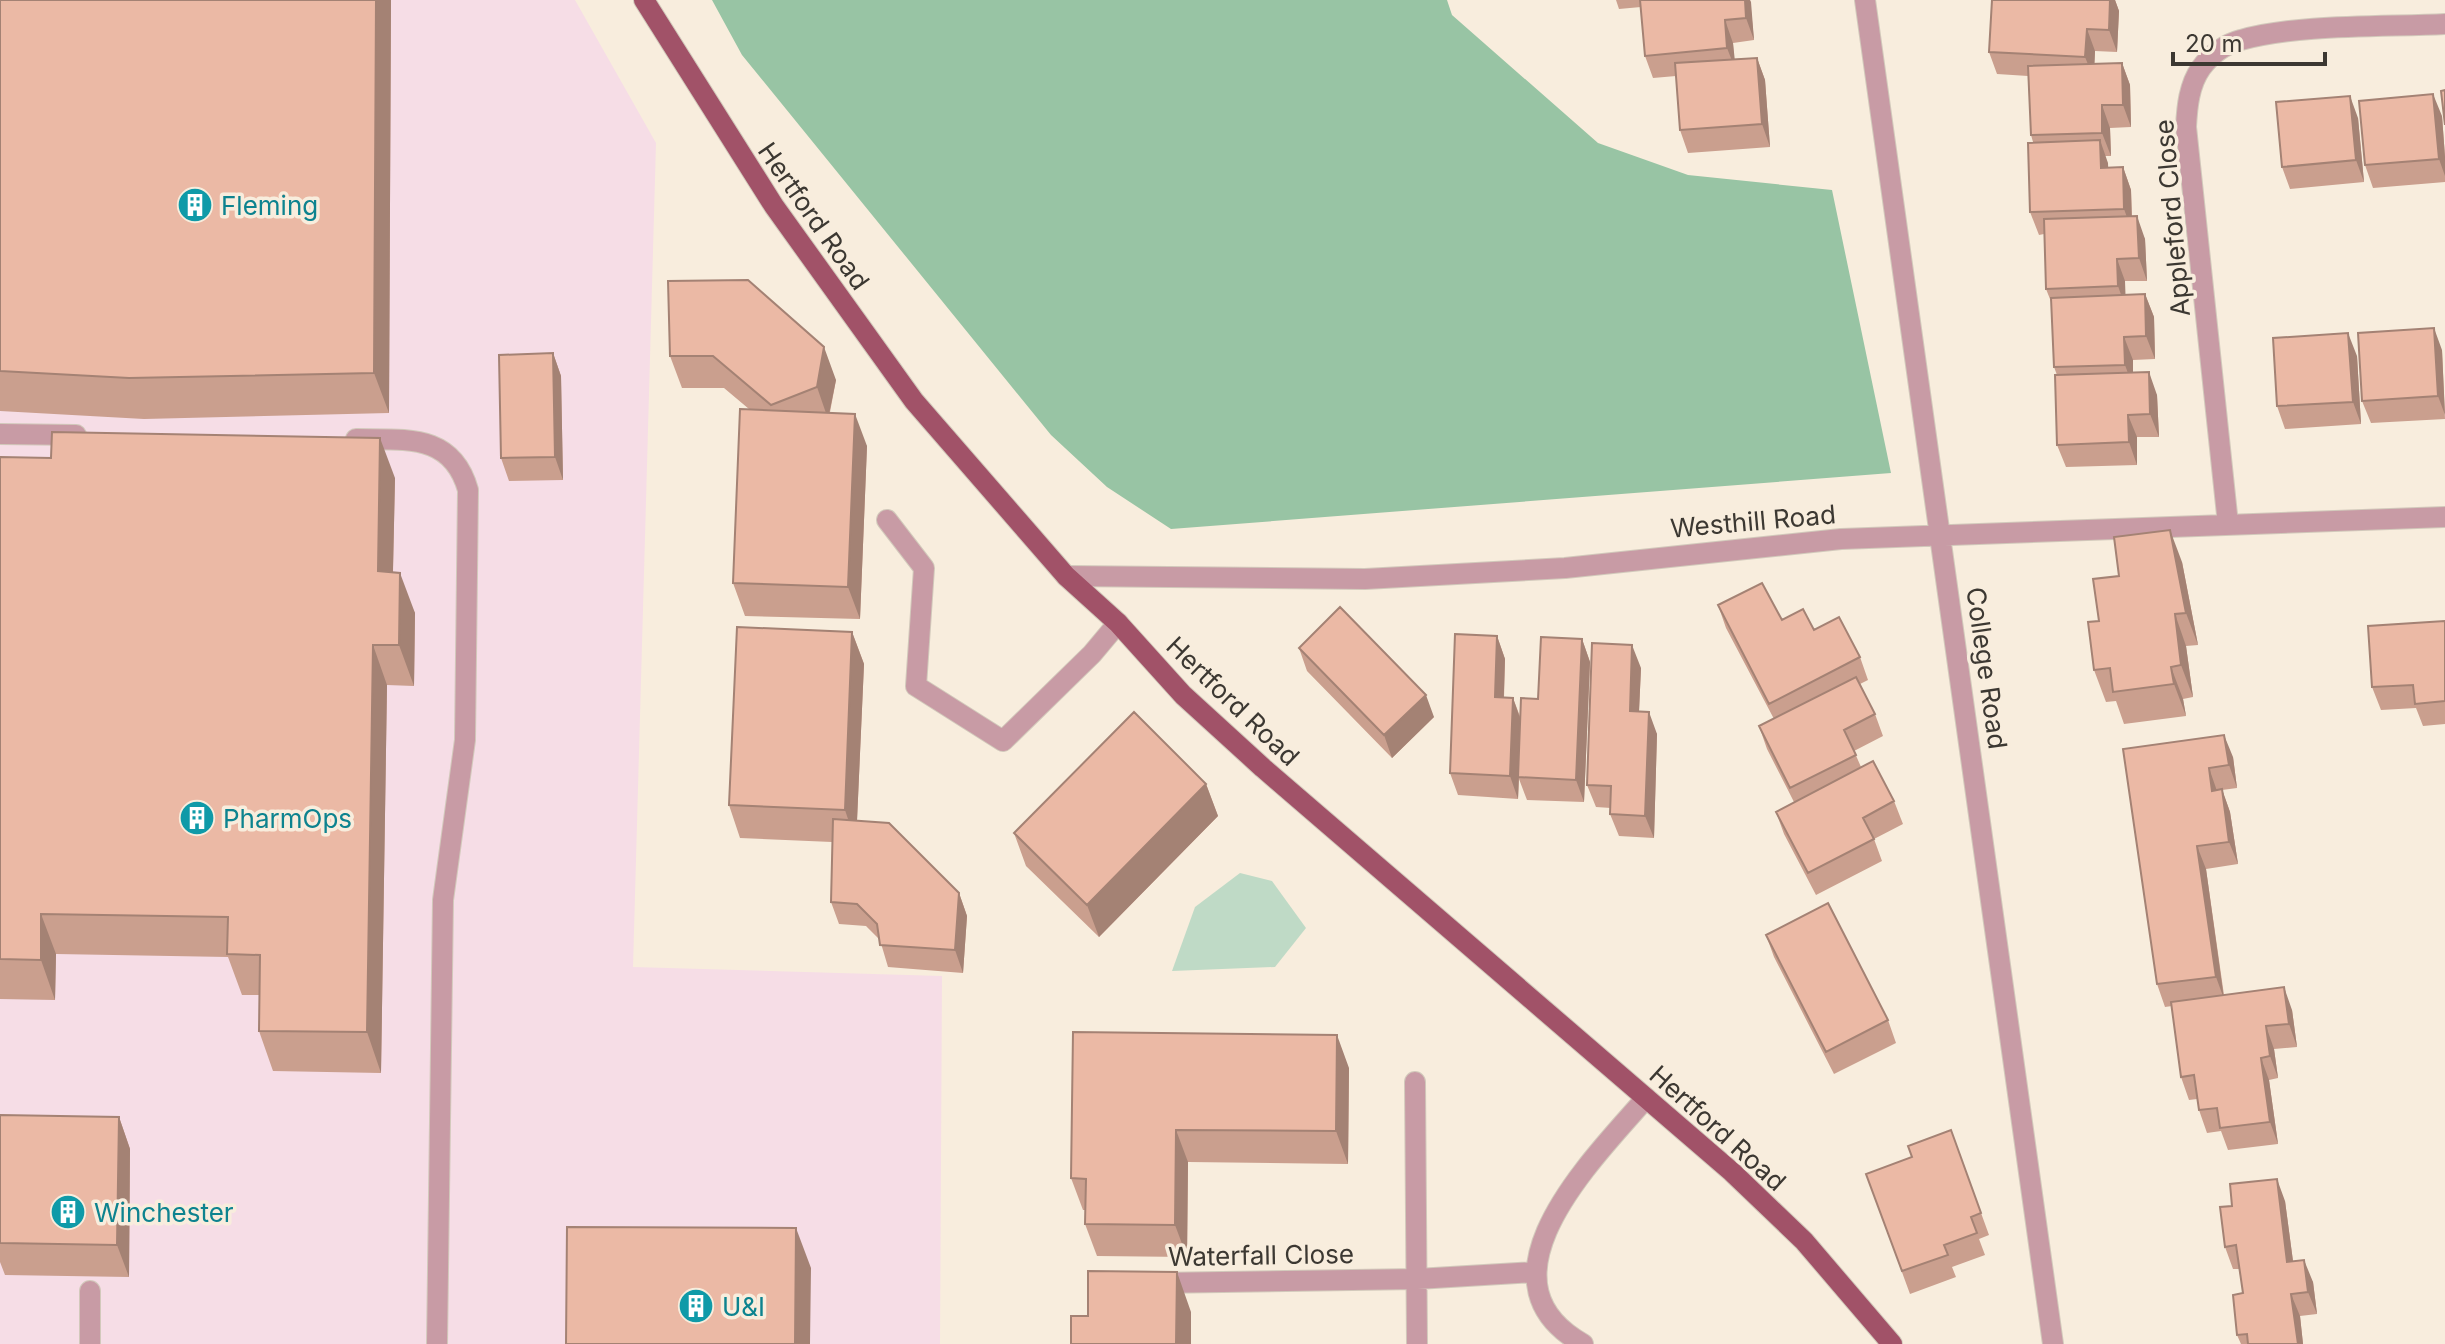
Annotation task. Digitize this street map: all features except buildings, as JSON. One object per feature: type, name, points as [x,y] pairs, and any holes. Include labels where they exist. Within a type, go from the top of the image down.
[{"type":"main road","name":"Hertford Road","points":[[644,0],[774,206],[905,389],[1066,576],[1118,623],[1183,695],[1263,768],[1732,1172],[1804,1241],[1892,1344]]},
{"type":"street","name":"College Road","points":[[1865,0],[1942,533],[2053,1344]]},
{"type":"street","name":"Appleford Close","points":[[2228,524],[2186,127],[2195,79],[2212,56],[2243,39],[2303,32],[2445,24]]},
{"type":"street","points":[[0,434],[95,436]]},
{"type":"street","points":[[331,439],[394,440],[445,449],[462,469],[468,490],[465,740],[443,900],[437,1344]]},
{"type":"street","name":"Westhill Road","points":[[1066,576],[1276,580],[1480,574],[1778,544],[1942,533],[2445,517]]},
{"type":"street","points":[[887,520],[924,568],[916,686],[1003,741],[1092,654],[1118,623]]},
{"type":"street","points":[[1415,1082],[1417,1344]]},
{"type":"street","points":[[1583,1344],[1567,1335],[1542,1304],[1535,1272],[1543,1236],[1562,1201],[1646,1098]]},
{"type":"street","name":"Waterfall Close","points":[[1138,1283],[1417,1279],[1535,1272]]},
{"type":"street","points":[[90,1291],[90,1344]]},
{"type":"shaded area","points":[[0,0],[575,0],[656,143],[633,967],[942,976],[940,1344],[0,1344]]},
{"type":"green space","points":[[712,0],[1447,0],[1452,15],[1598,143],[1688,175],[1832,190],[1891,473],[1171,529],[1107,487],[1051,435],[742,55]]},
{"type":"green space","points":[[1240,873],[1272,881],[1306,928],[1275,967],[1172,971],[1195,907]]},
{"type":"place","name":"Fleming","points":[[195,205]]},
{"type":"place","name":"PharmOps","points":[[197,818]]},
{"type":"place","name":"Winchester","points":[[68,1212]]},
{"type":"place","name":"U&I","points":[[696,1306]]}]
